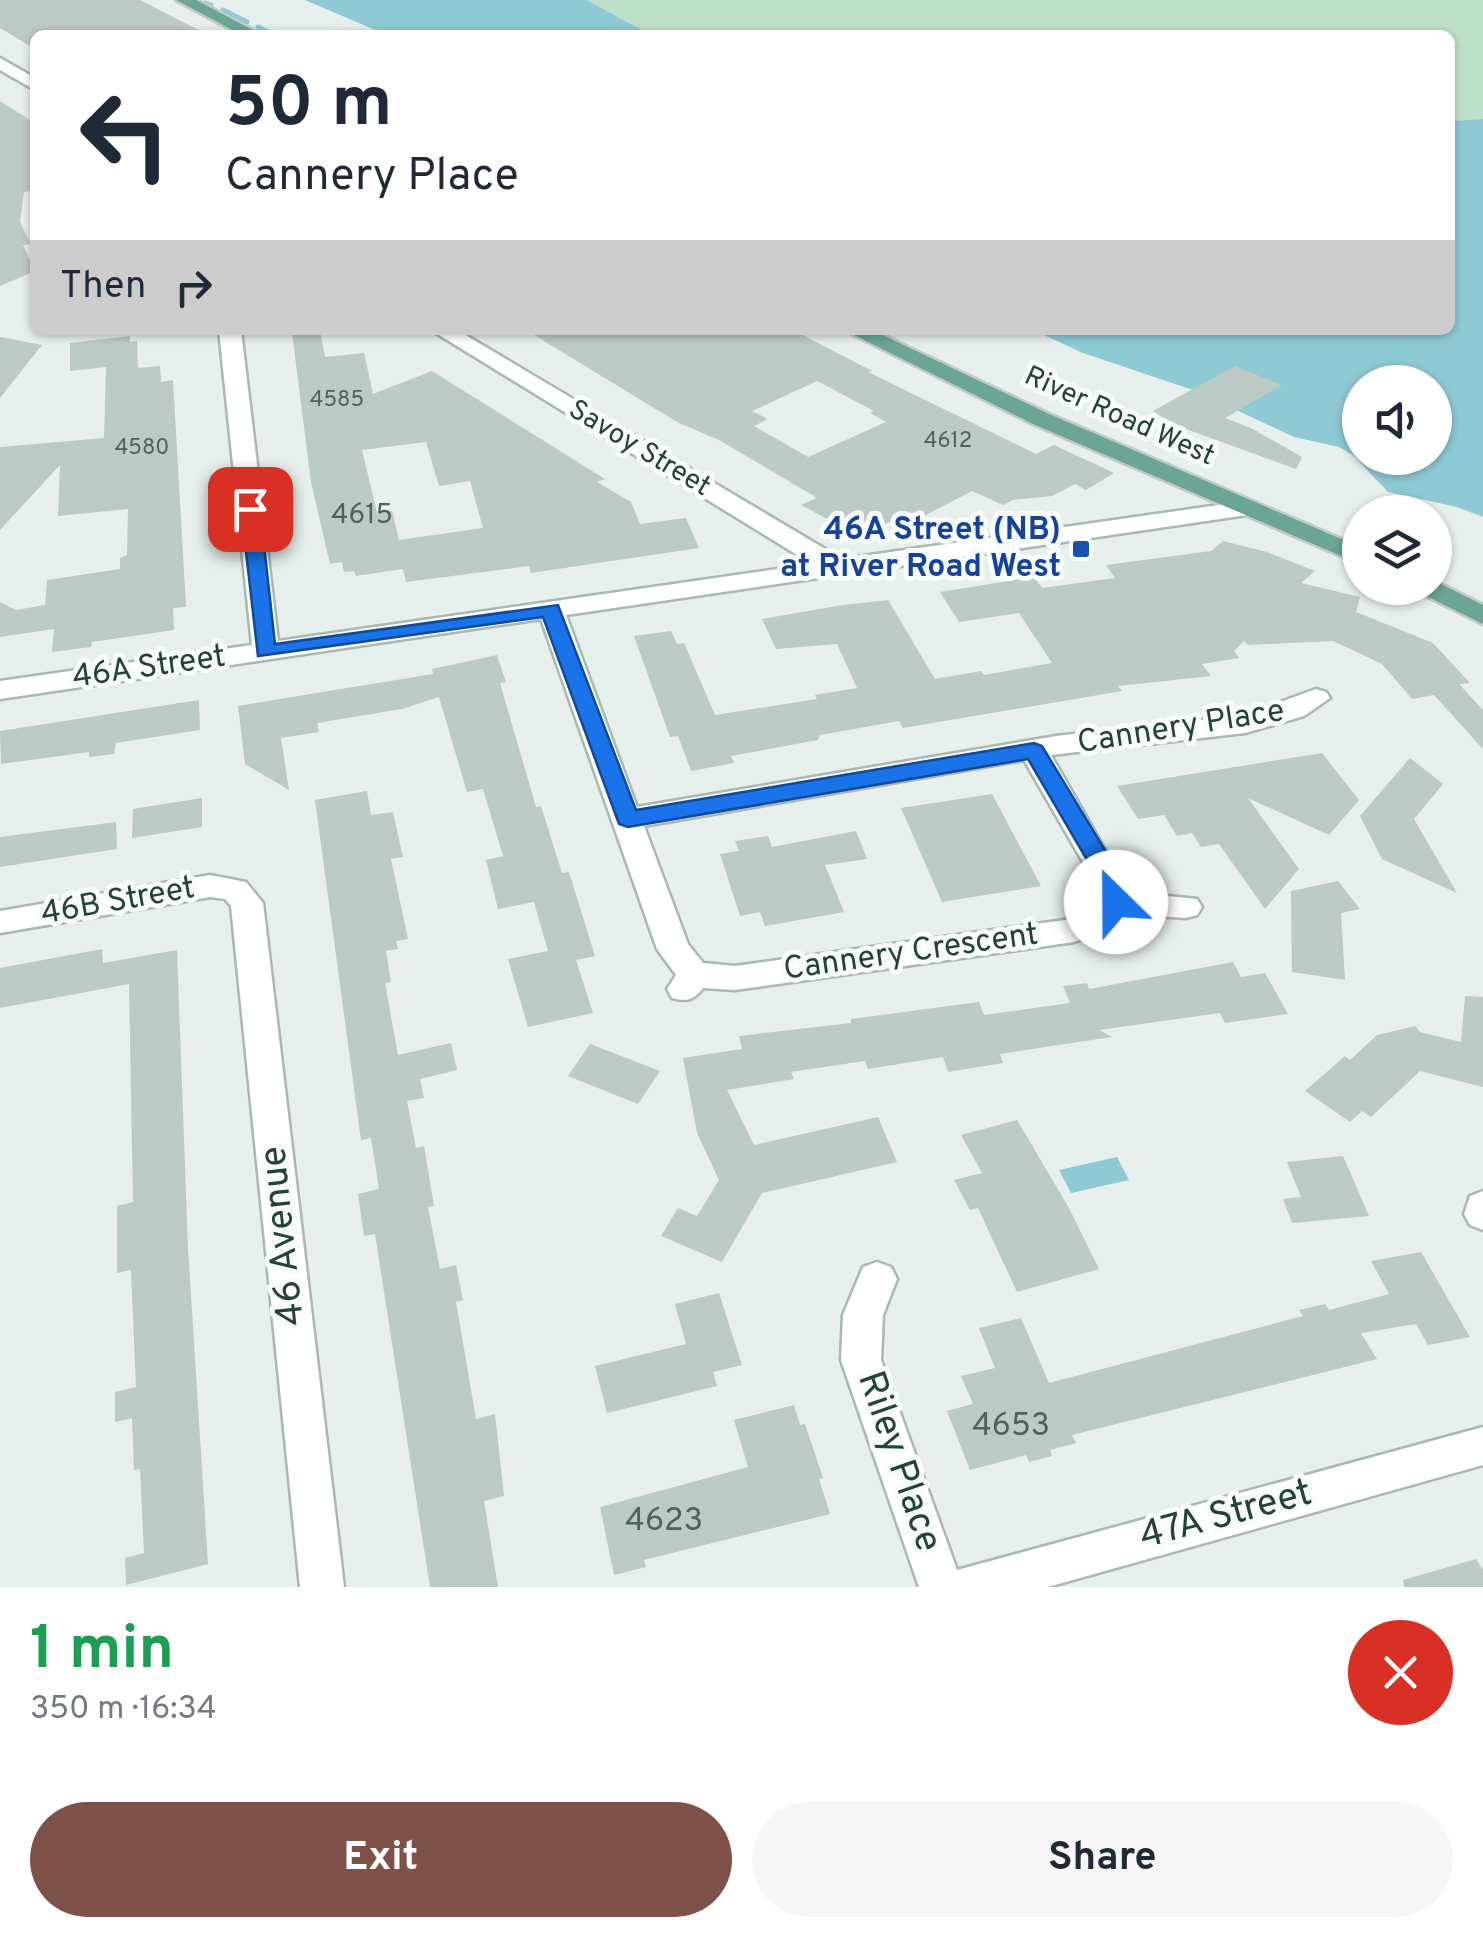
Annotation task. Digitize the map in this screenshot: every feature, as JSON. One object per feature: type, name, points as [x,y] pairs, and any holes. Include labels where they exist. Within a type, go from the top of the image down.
[{"type":"main road","points":[[184,0],[244,30]]},
{"type":"main road","name":"River Road West","points":[[864,335],[1040,419],[1342,548]]},
{"type":"main road","points":[[1452,599],[1483,616]]},
{"type":"street","points":[[0,63],[30,82]]},
{"type":"street","points":[[231,335],[266,651]]},
{"type":"street","name":"Savoy Street","points":[[450,335],[836,568]]},
{"type":"street","name":"46A Street","points":[[0,690],[1247,508]]},
{"type":"street","name":"Cannery Crescent","points":[[551,610],[688,983],[1086,928],[1108,919],[1116,902]]},
{"type":"street","name":"Cannery Place","points":[[628,819],[1154,731],[1261,721],[1292,713],[1316,698]]},
{"type":"street","points":[[1034,750],[1105,870],[1116,902],[1186,906]]},
{"type":"street","name":"46B Street","points":[[0,922],[210,886],[236,890]]},
{"type":"street","name":"46 Avenue","points":[[236,890],[249,914],[322,1587]]},
{"type":"street","points":[[1483,1207],[1483,1214]]},
{"type":"street","name":"Riley Place","points":[[878,1279],[863,1315],[861,1360],[941,1587]]},
{"type":"street","name":"47A Street","points":[[969,1587],[1483,1446]]},
{"type":"green space","points":[[587,0],[1483,0],[1483,119],[1455,121],[1455,30],[642,30]]},
{"type":"water","points":[[305,0],[587,0],[642,30],[375,30]]},
{"type":"water","points":[[1483,119],[1483,517],[1452,506],[1452,495],[1388,492],[1372,475],[1452,475],[1452,365],[1342,365],[1342,449],[1294,437],[1196,391],[1083,353],[1044,335],[1455,335],[1455,121]]},
{"type":"water","points":[[1117,1157],[1129,1180],[1071,1193],[1059,1170]]},
{"type":"building","points":[[0,0],[140,0],[198,30],[30,30],[30,46],[0,28]]},
{"type":"building","points":[[0,101],[30,120],[30,191],[24,192],[20,222],[30,242],[23,245],[30,260],[30,273],[0,286]]},
{"type":"building","points":[[292,335],[321,335],[325,357],[364,353],[373,394],[432,371],[605,479],[597,482],[631,502],[640,524],[686,518],[699,548],[531,573],[529,566],[406,582],[403,569],[356,576],[354,571],[344,572],[342,562],[330,564],[311,482]],"holes":[[[426,442],[439,486],[470,481],[483,528],[399,540],[392,511],[377,513],[362,450]]]},
{"type":"building","points":[[534,335],[803,335],[872,371],[868,372],[1036,454],[1054,445],[1114,473],[1086,490],[1075,484],[1052,496],[1013,500],[1003,505],[972,491],[920,518],[910,512],[879,527],[867,521],[842,527],[801,505],[817,498],[721,441],[677,422]],"holes":[[[817,381],[874,411],[870,413],[886,422],[808,457],[754,426],[768,419],[752,411]]]},
{"type":"building","points":[[130,336],[130,342],[137,341],[138,368],[160,366],[161,382],[173,380],[186,607],[173,608],[174,630],[92,642],[91,647],[52,652],[54,629],[0,637],[0,602],[16,610],[45,605],[47,580],[120,569],[120,558],[127,555],[128,509],[58,516],[60,465],[0,530],[0,447],[104,438],[106,367],[70,371],[70,343]]},
{"type":"building","points":[[0,337],[42,345],[0,398]]},
{"type":"building","points":[[1235,366],[1282,385],[1225,418],[1302,457],[1296,469],[1172,424],[1153,411]]},
{"type":"building","points":[[1223,541],[1267,552],[1315,571],[1301,583],[1342,593],[1342,605],[1358,605],[1356,612],[1433,643],[1470,683],[1459,684],[1483,710],[1483,749],[1434,695],[1412,699],[1382,664],[1333,641],[1248,645],[1244,641],[1234,651],[1239,658],[1202,664],[1211,676],[1118,686],[1122,691],[903,728],[899,721],[820,735],[818,740],[731,756],[734,763],[691,771],[678,736],[670,737],[634,636],[671,631],[677,644],[684,643],[715,715],[817,699],[815,695],[857,688],[837,644],[776,649],[762,619],[888,600],[935,679],[981,671],[984,675],[1052,663],[1019,613],[959,622],[940,592],[1034,577],[1042,588],[1115,578],[1106,565],[1211,551]]},
{"type":"building","points":[[497,655],[506,682],[500,683],[536,807],[541,806],[562,873],[569,872],[595,956],[576,960],[593,1013],[528,1027],[508,959],[548,951],[534,902],[498,909],[486,860],[503,856],[483,789],[467,792],[439,697],[402,709],[317,723],[319,732],[281,738],[289,790],[245,764],[238,706],[433,674],[432,669]]},
{"type":"building","points":[[199,700],[200,730],[116,743],[114,754],[89,757],[89,752],[1,764],[0,731]]},
{"type":"building","points":[[1322,753],[1359,800],[1329,835],[1248,798],[1299,869],[1265,909],[1219,844],[1201,847],[1192,833],[1177,836],[1164,815],[1138,819],[1117,786]]},
{"type":"building","points":[[1410,758],[1443,784],[1414,819],[1457,893],[1382,859],[1360,816]]},
{"type":"building","points":[[367,791],[371,815],[393,812],[403,857],[391,859],[408,939],[396,941],[398,949],[386,951],[391,982],[385,983],[398,1055],[451,1043],[457,1070],[420,1079],[424,1098],[407,1101],[416,1148],[424,1146],[434,1206],[428,1207],[440,1269],[456,1265],[463,1300],[456,1302],[476,1419],[495,1414],[504,1496],[484,1501],[498,1587],[430,1587],[375,1234],[364,1236],[358,1194],[379,1189],[371,1138],[361,1140],[315,800]]},
{"type":"building","points":[[992,794],[1041,886],[942,902],[901,808]]},
{"type":"building","points":[[202,798],[202,827],[132,838],[133,809]]},
{"type":"building","points":[[116,822],[117,849],[0,867],[0,837]]},
{"type":"building","points":[[856,831],[867,859],[825,865],[844,912],[765,926],[760,912],[740,916],[720,854],[739,851],[735,841],[768,836],[772,847]]},
{"type":"building","points":[[1338,881],[1360,909],[1341,913],[1345,980],[1292,972],[1291,891]]},
{"type":"building","points":[[102,949],[103,963],[177,950],[188,1248],[208,1564],[126,1585],[125,1558],[144,1553],[140,1469],[134,1470],[132,1418],[115,1422],[115,1392],[136,1387],[131,1270],[117,1273],[117,1206],[133,1202],[129,984],[0,1008],[0,968]]},
{"type":"building","points":[[1233,962],[1241,977],[1265,973],[1288,1014],[1225,1023],[1220,1013],[1099,1030],[1112,1037],[1000,1054],[1003,1063],[948,1072],[943,1057],[868,1069],[865,1061],[791,1072],[794,1079],[727,1090],[754,1145],[878,1117],[897,1162],[762,1193],[722,1262],[661,1236],[678,1208],[697,1216],[719,1180],[697,1133],[683,1058],[742,1049],[739,1036],[851,1023],[851,1019],[979,1002],[984,1015],[1070,1003],[1063,986],[1087,983],[1089,989]]},
{"type":"building","points":[[1465,996],[1483,997],[1483,1087],[1420,1071],[1371,1117],[1362,1111],[1350,1122],[1305,1091],[1345,1056],[1350,1060],[1377,1035],[1415,1026],[1420,1032],[1461,1042]]},
{"type":"building","points":[[590,1044],[660,1071],[638,1104],[568,1076]]},
{"type":"building","points":[[1017,1120],[1069,1208],[1099,1269],[1017,1292],[978,1208],[970,1210],[954,1180],[982,1173],[961,1135]]},
{"type":"building","points":[[1343,1156],[1369,1216],[1292,1223],[1283,1199],[1301,1197],[1287,1162]]},
{"type":"building","points":[[1421,1252],[1470,1337],[1428,1345],[1416,1324],[1361,1333],[1377,1359],[1072,1435],[1076,1443],[1050,1450],[1052,1456],[1029,1462],[1026,1455],[970,1470],[947,1411],[973,1404],[961,1376],[995,1368],[979,1328],[1021,1318],[1049,1383],[1303,1316],[1299,1310],[1325,1304],[1329,1310],[1389,1294],[1371,1261]]},
{"type":"building","points":[[719,1293],[742,1365],[713,1372],[717,1386],[607,1413],[595,1366],[686,1344],[675,1304]]},
{"type":"building","points":[[794,1405],[800,1425],[805,1424],[823,1478],[819,1479],[830,1514],[644,1560],[646,1567],[614,1575],[600,1507],[748,1467],[734,1420]]},
{"type":"building","points":[[1476,1559],[1483,1570],[1483,1587],[1404,1587],[1403,1580]]},
{"type":"waterway","points":[[205,3],[211,5]]},
{"type":"waterway","points":[[223,10],[247,22]]},
{"type":"waterway","points":[[258,27],[264,30]]},
{"type":"place","name":"46A Street (NB) at River Road West","points":[[1081,549]]},
{"type":"route","points":[[250,509],[266,651],[551,610],[628,819],[1034,750],[1105,870],[1116,902]]}]
